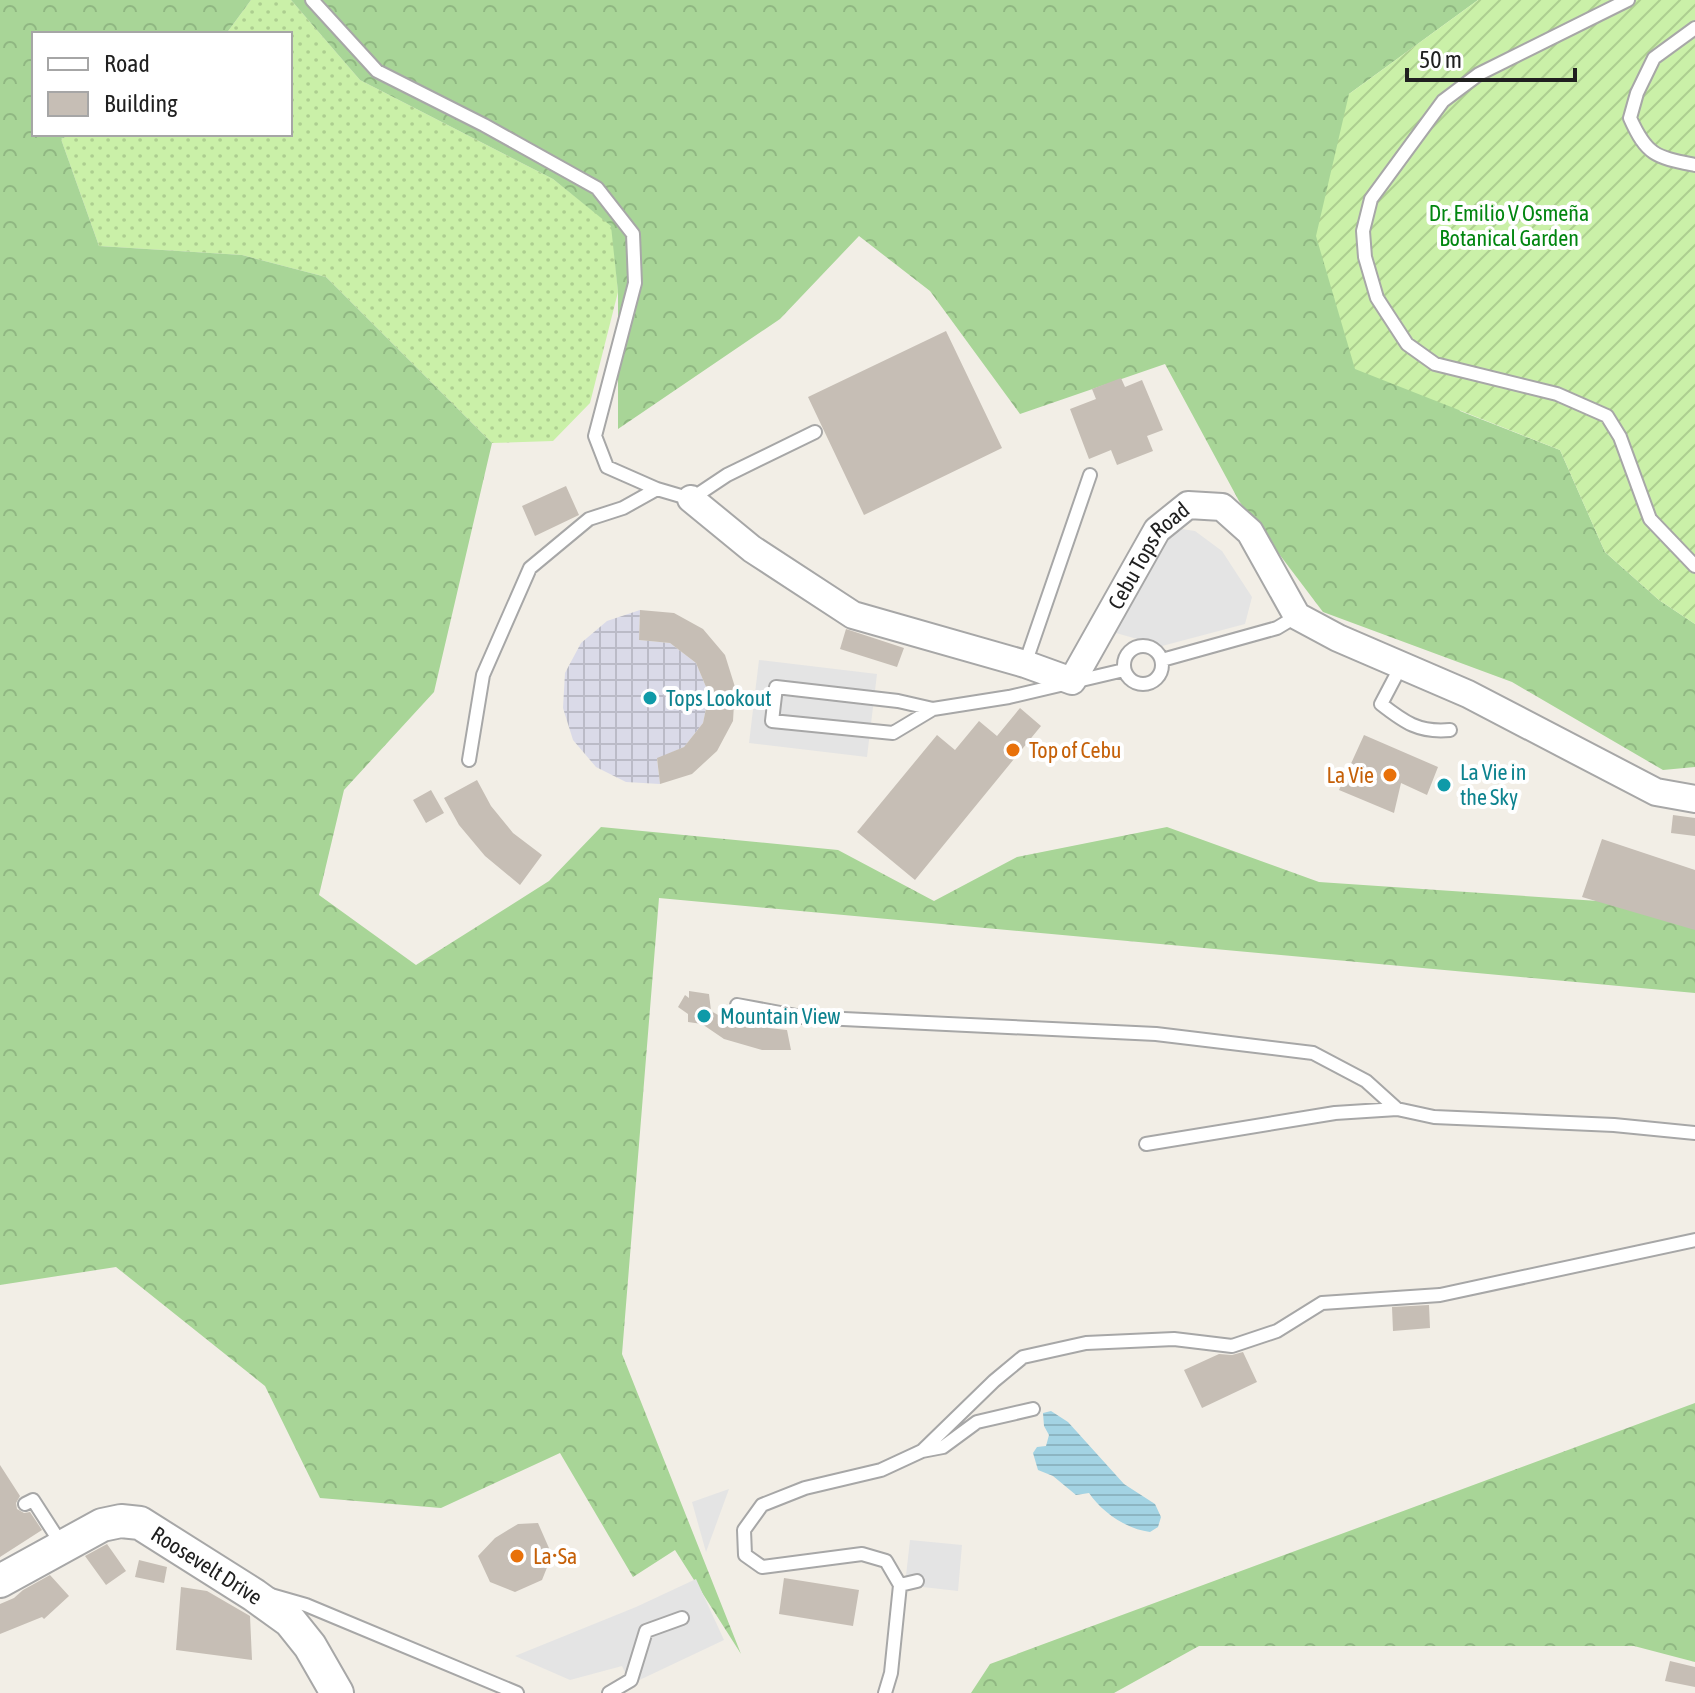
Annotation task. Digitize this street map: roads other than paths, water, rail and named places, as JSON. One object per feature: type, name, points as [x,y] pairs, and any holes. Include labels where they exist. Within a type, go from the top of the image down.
[{"type":"street","points":[[691,499],[752,549],[853,615],[1025,664],[1072,681]]},
{"type":"street","name":"Cebu Tops Road","points":[[1072,681],[1157,530],[1188,505],[1222,507],[1250,532],[1297,616]]},
{"type":"street","points":[[1297,616],[1468,694],[1656,792],[1695,799]]},
{"type":"street","name":"Roosevelt Drive","points":[[0,1581],[102,1525],[121,1521],[140,1523],[290,1621],[310,1646],[337,1693]]},
{"type":"lane","points":[[312,0],[377,71],[484,125],[597,188],[633,234],[635,283],[595,436],[607,467],[657,489],[691,499],[727,475],[815,432]]},
{"type":"lane","points":[[1628,0],[1479,74],[1443,101],[1371,199],[1363,231],[1365,257],[1377,298],[1399,332],[1407,344],[1435,364],[1557,394],[1607,416],[1620,437],[1650,519],[1695,566]]},
{"type":"lane","points":[[1695,28],[1654,58],[1637,93],[1630,118],[1639,138],[1658,157],[1695,165]]},
{"type":"lane","points":[[1025,664],[1090,475]]},
{"type":"lane","points":[[469,760],[483,675],[530,568],[589,519],[623,508],[657,489]]},
{"type":"lane","points":[[1162,660],[1277,628],[1297,616]]},
{"type":"lane","points":[[1138,646],[1148,646],[1157,651],[1162,660],[1163,669],[1159,676],[1144,685],[1128,678],[1124,670],[1124,660],[1129,651],[1138,646]]},
{"type":"lane","points":[[1401,666],[1381,704],[1408,724],[1436,731],[1450,730]]},
{"type":"lane","points":[[933,709],[893,733],[772,721],[776,687],[898,701],[933,709],[1009,697],[1124,670]]},
{"type":"lane","points":[[737,1005],[802,1017],[1156,1034],[1313,1053],[1366,1081],[1397,1109]]},
{"type":"lane","points":[[1146,1144],[1335,1113],[1397,1109],[1434,1117],[1614,1125],[1695,1133]]},
{"type":"lane","points":[[922,1451],[1023,1357],[1086,1343],[1174,1339],[1232,1346],[1277,1331],[1322,1303],[1440,1295],[1695,1240]]},
{"type":"lane","points":[[885,1693],[891,1673],[900,1585],[886,1561],[862,1554],[762,1567],[745,1555],[744,1530],[762,1505],[805,1488],[881,1470],[922,1451],[943,1447],[977,1422],[1033,1409]]},
{"type":"lane","points":[[25,1504],[33,1500],[62,1545]]},
{"type":"lane","points":[[900,1585],[917,1581]]},
{"type":"lane","points":[[254,1595],[277,1595],[306,1605],[517,1693]]},
{"type":"lane","points":[[609,1693],[631,1680],[646,1631],[682,1618]]},
{"type":"water","points":[[1051,1411],[1068,1422],[1124,1484],[1155,1504],[1161,1517],[1158,1527],[1150,1532],[1124,1523],[1101,1507],[1089,1493],[1076,1495],[1053,1476],[1038,1470],[1033,1453],[1037,1447],[1046,1446],[1049,1435],[1044,1426],[1043,1413]]},
{"type":"place","name":"Tops Lookout","points":[[650,698]]},
{"type":"place","name":"Top of Cebu","points":[[1013,750]]},
{"type":"place","name":"La Vie","points":[[1390,775]]},
{"type":"place","name":"La Vie in the Sky","points":[[1444,785]]},
{"type":"place","name":"Mountain View","points":[[704,1016]]},
{"type":"place","name":"La•Sa","points":[[517,1556]]},
{"type":"park label","name":"Dr. Emilio V Osmeña Botanical Garden","points":[[1509,226]]}]
